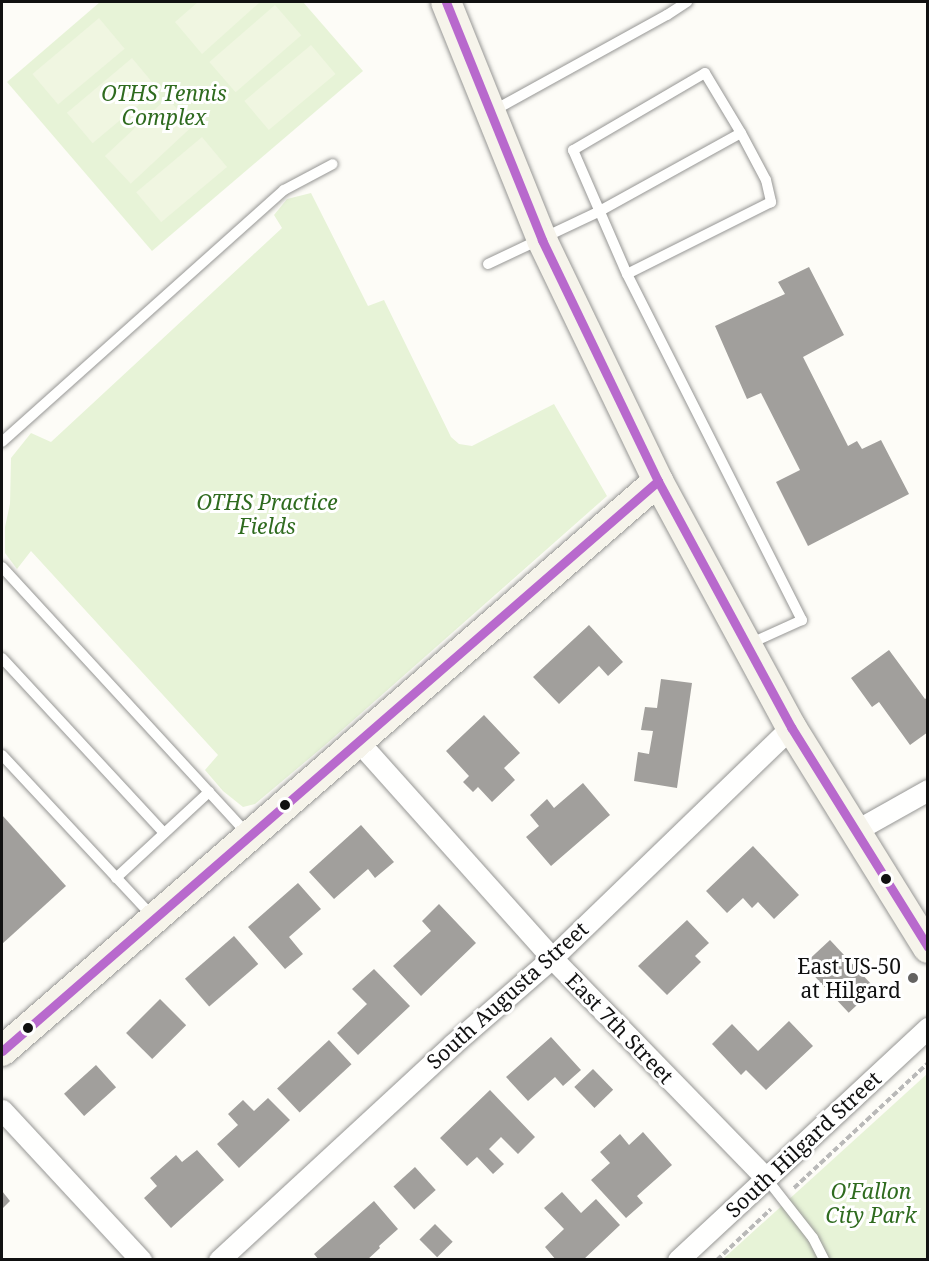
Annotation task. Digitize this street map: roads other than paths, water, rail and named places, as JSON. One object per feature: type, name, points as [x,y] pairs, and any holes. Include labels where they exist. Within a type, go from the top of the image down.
[{"type":"main road","points":[[446,2],[542,240],[658,481],[791,727],[927,948]]},
{"type":"main road","points":[[2,1051],[658,481]]},
{"type":"street","name":"South Augusta Street","points":[[219,1260],[453,1044],[552,958],[791,727]]},
{"type":"street","name":"East 7th Street","points":[[358,741],[552,958],[766,1178]]},
{"type":"street","points":[[855,831],[927,790]]},
{"type":"street","name":"South Hilgard Street","points":[[678,1260],[927,1028]]},
{"type":"street","points":[[2,1110],[141,1260]]},
{"type":"lane","points":[[489,113],[687,2]]},
{"type":"lane","points":[[627,274],[771,202],[766,180],[705,73],[573,150],[598,212],[627,274],[802,620],[747,645]]},
{"type":"lane","points":[[488,264],[598,212],[741,133]]},
{"type":"lane","points":[[2,442],[284,190],[333,164]]},
{"type":"lane","points":[[2,567],[249,836]]},
{"type":"lane","points":[[2,658],[164,833]]},
{"type":"lane","points":[[2,755],[154,918]]},
{"type":"lane","points":[[116,878],[209,792]]},
{"type":"lane","points":[[766,1178],[813,1238],[824,1260]]},
{"type":"place","name":"East US-50 at Hilgard","points":[[913,978]]},
{"type":"park label","name":"OTHS Tennis Complex","points":[[164,105]]},
{"type":"park label","name":"OTHS Practice Fields","points":[[267,514]]},
{"type":"park label","name":"O'Fallon City Park","points":[[871,1203]]}]
